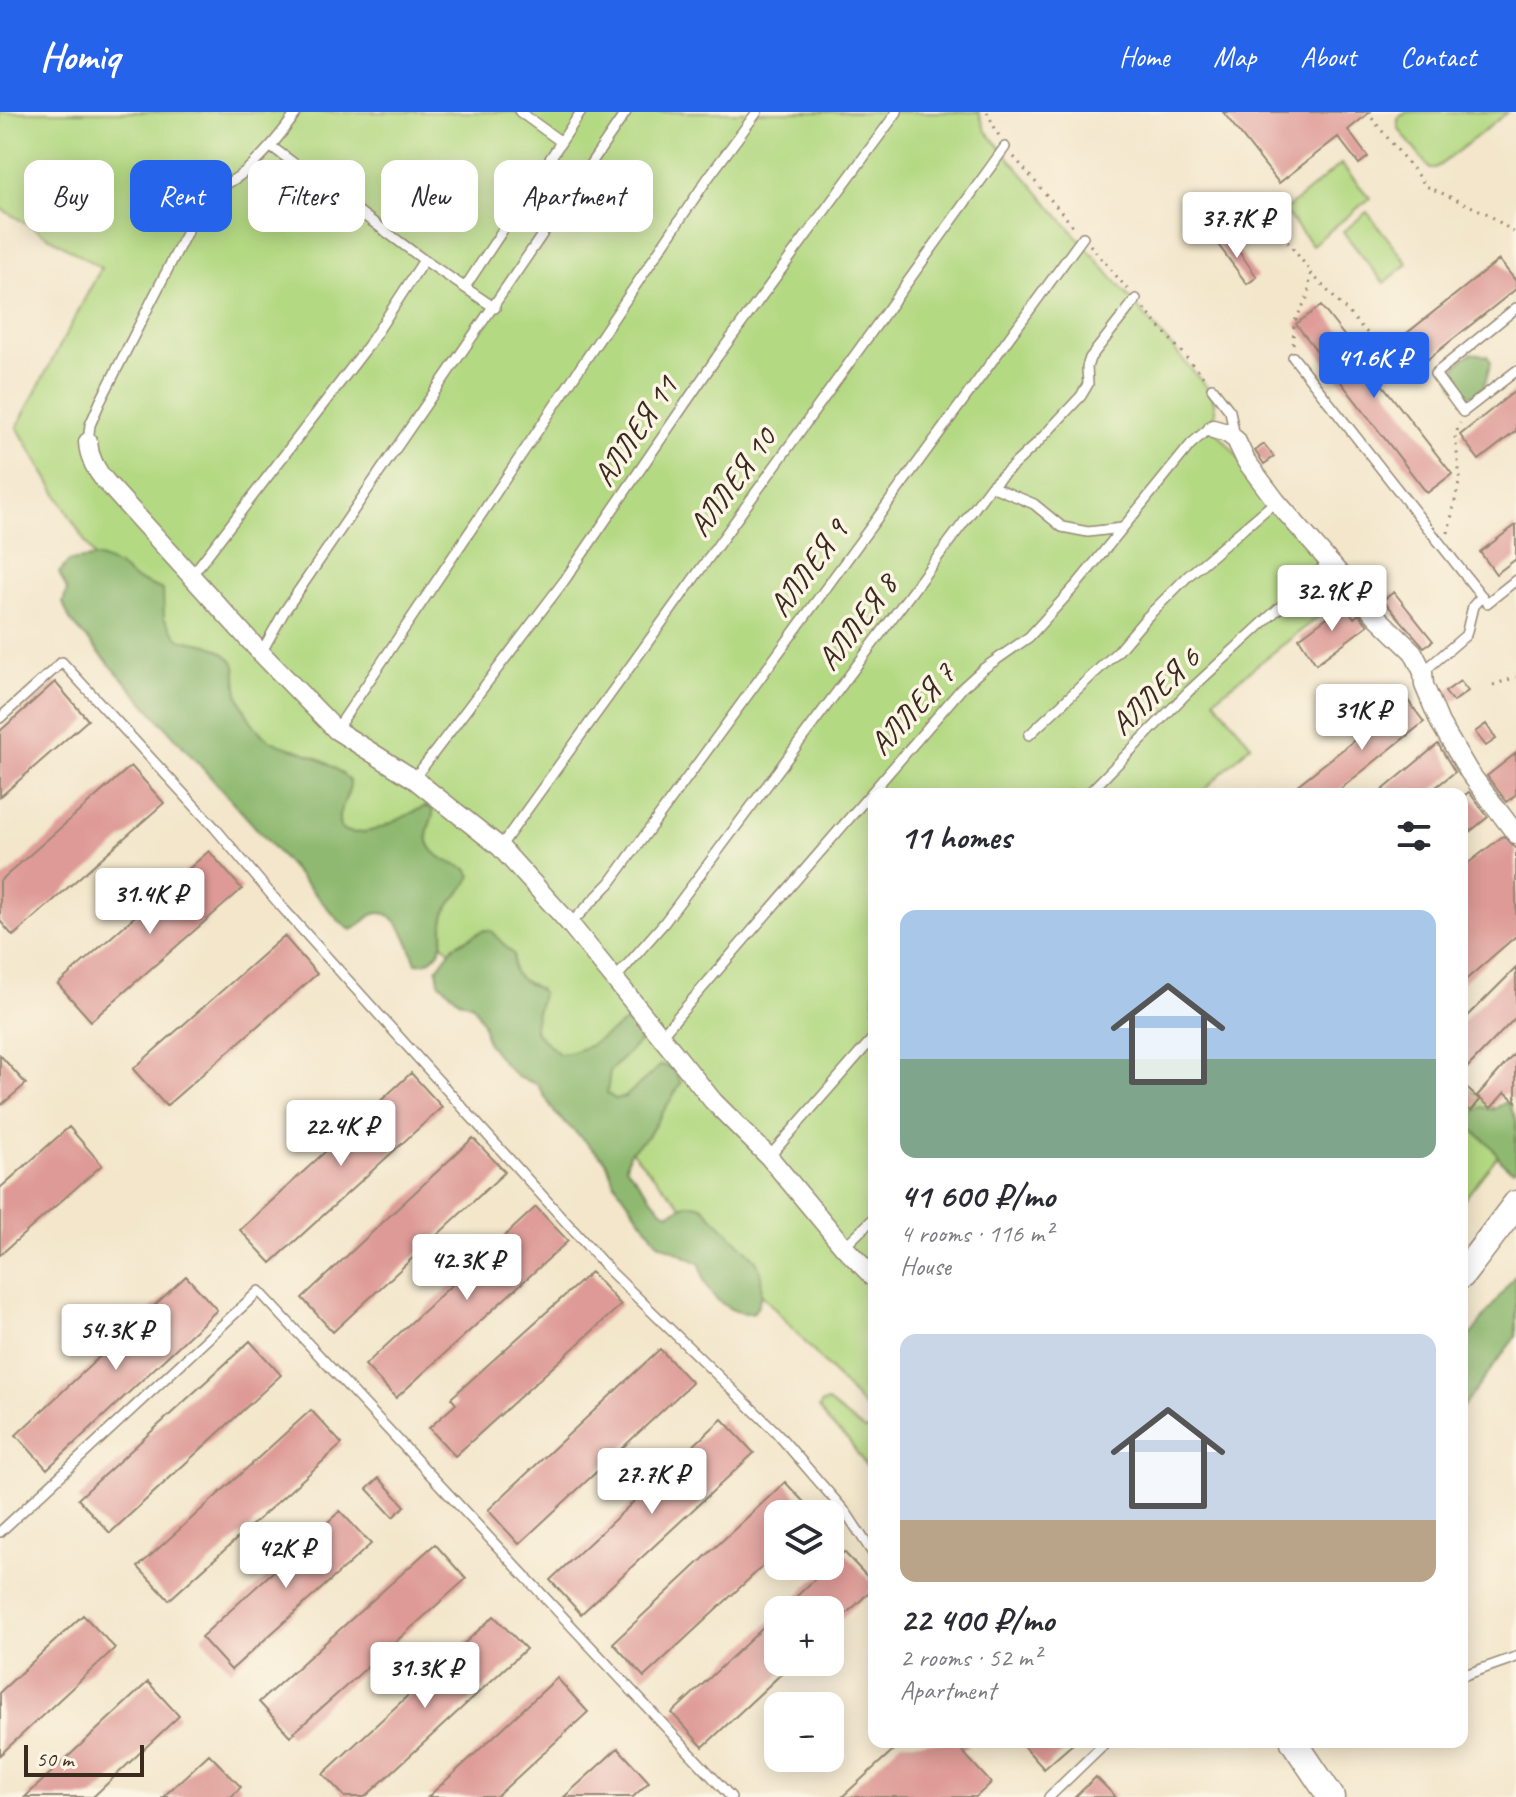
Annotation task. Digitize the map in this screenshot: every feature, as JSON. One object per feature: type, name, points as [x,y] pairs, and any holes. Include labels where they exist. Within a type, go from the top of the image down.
[{"type":"street","points":[[1213,429],[1227,433],[1236,440],[1246,461],[1276,501],[1378,618],[1406,645],[1423,672],[1428,696],[1440,723],[1469,772],[1516,834]]},
{"type":"street","points":[[88,442],[96,470],[261,653],[336,730],[414,779],[500,847],[570,924],[713,1101],[769,1157],[868,1272]]},
{"type":"street","points":[[1468,1267],[1516,1204]]},
{"type":"street","points":[[1298,1748],[1331,1797]]},
{"type":"lane","points":[[88,442],[90,425],[100,402],[202,202],[272,147],[297,112]]},
{"type":"lane","points":[[520,112],[560,141]]},
{"type":"lane","points":[[465,287],[581,112]]},
{"type":"lane","points":[[261,653],[293,599],[495,308],[626,112]]},
{"type":"lane","points":[[336,730],[708,178],[757,112]]},
{"type":"lane","name":"АЛЛЕЯ 11","points":[[414,779],[564,581],[717,357],[897,112]]},
{"type":"lane","points":[[272,147],[424,260],[495,308]]},
{"type":"lane","name":"АЛЛЕЯ 10","points":[[500,847],[1005,147]]},
{"type":"lane","name":"АЛЛЕЯ 9","points":[[570,924],[610,883],[1083,237]]},
{"type":"lane","points":[[192,575],[368,346],[424,260]]},
{"type":"lane","name":"АЛЛЕЯ 8","points":[[614,980],[664,923],[991,486],[1081,396],[1088,384],[1090,358],[1136,299]]},
{"type":"lane","points":[[1516,308],[1435,374],[1463,412],[1516,371]]},
{"type":"lane","points":[[1293,357],[1487,603],[1516,580]]},
{"type":"lane","points":[[1212,388],[1233,418],[1236,440]]},
{"type":"lane","name":"АЛЛЕЯ 7","points":[[875,788],[962,688],[1029,637],[1191,444],[1213,429]]},
{"type":"lane","points":[[991,486],[1034,504],[1062,527],[1088,532],[1122,528]]},
{"type":"lane","points":[[1029,735],[1118,651],[1188,576],[1276,501]]},
{"type":"lane","name":"АЛЛЕЯ 6","points":[[1094,788],[1189,691],[1330,561]]},
{"type":"lane","points":[[1423,672],[1466,635],[1473,606],[1482,596]]},
{"type":"lane","points":[[0,718],[62,662],[215,828],[280,905],[611,1272],[776,1432],[847,1514],[868,1546]]},
{"type":"lane","name":"АЛЛЕЯ 7","points":[[660,1037],[868,797]]},
{"type":"lane","points":[[769,1157],[868,1044]]},
{"type":"lane","points":[[844,1247],[868,1224]]},
{"type":"lane","points":[[0,1532],[259,1291],[731,1797]]},
{"type":"lane","points":[[1468,1674],[1516,1657]]},
{"type":"lane","points":[[1049,1797],[1100,1748]]},
{"type":"path","points":[[987,112],[1005,147],[1212,388]]},
{"type":"path","points":[[1367,112],[1426,186],[1488,214],[1516,234]]},
{"type":"path","points":[[1258,204],[1311,272],[1400,368],[1413,377],[1435,374]]},
{"type":"path","points":[[1293,357],[1294,323],[1308,296],[1311,272]]},
{"type":"path","points":[[1444,548],[1460,478],[1455,436],[1463,412]]},
{"type":"path","points":[[1493,685],[1516,677]]},
{"type":"green space","points":[[0,112],[979,112],[985,130],[1210,391],[1219,434],[1350,592],[1214,699],[1251,745],[1206,788],[868,788],[868,1411],[100,567],[17,427],[101,268],[40,232],[114,232],[114,160],[24,160],[24,222],[0,208]]},
{"type":"green space","points":[[1407,112],[1508,112],[1435,169],[1430,169],[1398,128],[1398,118]]},
{"type":"green space","points":[[1341,164],[1370,198],[1312,245],[1284,211]]},
{"type":"green space","points":[[1367,212],[1408,264],[1384,283],[1343,232]]},
{"type":"green space","points":[[1472,353],[1487,356],[1491,362],[1483,389],[1474,396],[1457,389],[1452,378],[1458,364]]},
{"type":"green space","points":[[97,557],[119,566],[133,578],[163,590],[164,618],[179,639],[211,646],[230,658],[236,668],[242,704],[263,735],[322,760],[350,781],[339,817],[341,829],[362,833],[427,806],[433,811],[428,830],[429,845],[439,856],[467,869],[471,876],[447,909],[443,920],[442,946],[432,959],[426,963],[416,963],[401,928],[389,915],[372,915],[351,930],[341,923],[70,620],[63,603],[67,590],[59,573],[69,561]]},
{"type":"green space","points":[[484,930],[491,931],[514,955],[515,973],[542,993],[534,1025],[536,1033],[559,1054],[589,1046],[632,1018],[644,1028],[642,1039],[610,1071],[607,1093],[615,1099],[625,1097],[661,1065],[672,1068],[681,1083],[648,1136],[629,1153],[626,1167],[663,1211],[669,1213],[688,1204],[702,1206],[755,1259],[762,1286],[754,1312],[739,1312],[725,1306],[708,1289],[699,1263],[658,1243],[614,1182],[606,1161],[555,1113],[537,1084],[517,1077],[506,1066],[487,1042],[483,1023],[473,1005],[459,1000],[439,982],[437,969],[454,946]]},
{"type":"green space","points":[[1468,1087],[1516,1127],[1516,1132],[1468,1194]]},
{"type":"green space","points":[[1505,1102],[1516,1119],[1514,1170],[1505,1165],[1468,1124],[1471,1116],[1482,1107],[1493,1110]]},
{"type":"green space","points":[[1516,1274],[1516,1336],[1468,1400],[1468,1339]]},
{"type":"green space","points":[[828,1402],[868,1430],[868,1468],[848,1440],[828,1422],[819,1408],[822,1403]]},
{"type":"building","points":[[1223,112],[1370,112],[1348,130],[1368,157],[1359,164],[1338,137],[1279,183]]},
{"type":"building","points":[[1228,236],[1257,277],[1247,284],[1217,243]]},
{"type":"building","points":[[1499,260],[1516,281],[1516,289],[1413,371],[1392,345]]},
{"type":"building","points":[[1321,306],[1452,474],[1427,493],[1296,324]]},
{"type":"building","points":[[1516,390],[1516,431],[1479,460],[1460,435]]},
{"type":"building","points":[[1264,444],[1274,457],[1264,464],[1255,451]]},
{"type":"building","points":[[1516,525],[1516,559],[1496,574],[1480,552]]},
{"type":"building","points":[[1394,592],[1433,641],[1424,647],[1383,600]]},
{"type":"building","points":[[1345,604],[1354,618],[1359,614],[1368,625],[1316,664],[1299,638]]},
{"type":"building","points":[[1460,681],[1468,691],[1453,702],[1445,692]]},
{"type":"building","points":[[55,682],[88,720],[0,797],[0,731]]},
{"type":"building","points":[[1407,699],[1424,722],[1342,788],[1294,788]]},
{"type":"building","points":[[1486,724],[1496,739],[1486,746],[1475,732]]},
{"type":"building","points":[[1438,744],[1455,772],[1435,788],[1385,788]]},
{"type":"building","points":[[1516,753],[1516,794],[1507,802],[1487,776]]},
{"type":"building","points":[[131,766],[164,803],[13,936],[0,921],[0,881]]},
{"type":"building","points":[[1468,793],[1488,817],[1468,833]]},
{"type":"building","points":[[1503,836],[1516,848],[1516,936],[1468,978],[1468,863]]},
{"type":"building","points":[[209,851],[242,889],[91,1021],[58,984]]},
{"type":"building","points":[[284,936],[317,974],[166,1106],[133,1069]]},
{"type":"building","points":[[1516,968],[1516,1017],[1468,1067],[1468,1016]]},
{"type":"building","points":[[1516,1052],[1516,1102],[1505,1092],[1491,1108],[1477,1096]]},
{"type":"building","points":[[0,1055],[26,1084],[0,1106]]},
{"type":"building","points":[[411,1073],[442,1107],[271,1263],[240,1230]]},
{"type":"building","points":[[1468,1089],[1480,1100],[1471,1111],[1468,1109]]},
{"type":"building","points":[[69,1127],[102,1165],[0,1255],[0,1188]]},
{"type":"building","points":[[473,1138],[505,1172],[333,1332],[302,1298]]},
{"type":"building","points":[[536,1207],[568,1241],[396,1398],[365,1365]]},
{"type":"building","points":[[591,1272],[621,1305],[455,1456],[429,1428],[456,1404],[451,1398]]},
{"type":"building","points":[[186,1276],[217,1310],[47,1469],[16,1435]]},
{"type":"building","points":[[250,1341],[281,1375],[110,1533],[78,1499]]},
{"type":"building","points":[[660,1349],[692,1383],[519,1544],[488,1510]]},
{"type":"building","points":[[311,1410],[342,1444],[169,1600],[138,1567]]},
{"type":"building","points":[[722,1419],[754,1453],[581,1614],[550,1580]]},
{"type":"building","points":[[379,1478],[405,1506],[393,1517],[367,1489]]},
{"type":"building","points":[[785,1482],[802,1500],[766,1500]]},
{"type":"building","points":[[764,1502],[764,1565],[644,1677],[613,1643]]},
{"type":"building","points":[[340,1511],[371,1544],[231,1670],[201,1637]]},
{"type":"building","points":[[435,1544],[466,1579],[290,1736],[259,1702]]},
{"type":"building","points":[[844,1552],[868,1578],[868,1594],[844,1616],[844,1596],[797,1596],[814,1580],[844,1580]]},
{"type":"building","points":[[83,1615],[115,1648],[0,1755],[0,1692]]},
{"type":"building","points":[[494,1616],[526,1649],[365,1797],[345,1797],[323,1774]]},
{"type":"building","points":[[764,1627],[764,1676],[779,1676],[703,1747],[672,1713]]},
{"type":"building","points":[[557,1678],[588,1712],[496,1797],[428,1797]]},
{"type":"building","points":[[148,1682],[179,1716],[93,1797],[25,1797]]},
{"type":"building","points":[[618,1748],[649,1782],[633,1797],[564,1797]]},
{"type":"building","points":[[895,1748],[965,1748],[962,1751],[991,1783],[976,1797],[842,1797]]},
{"type":"building","points":[[1025,1748],[1068,1748],[1044,1769]]},
{"type":"building","points":[[209,1754],[241,1787],[231,1797],[163,1797]]},
{"type":"building","points":[[1096,1777],[1116,1797],[1075,1797]]}]
